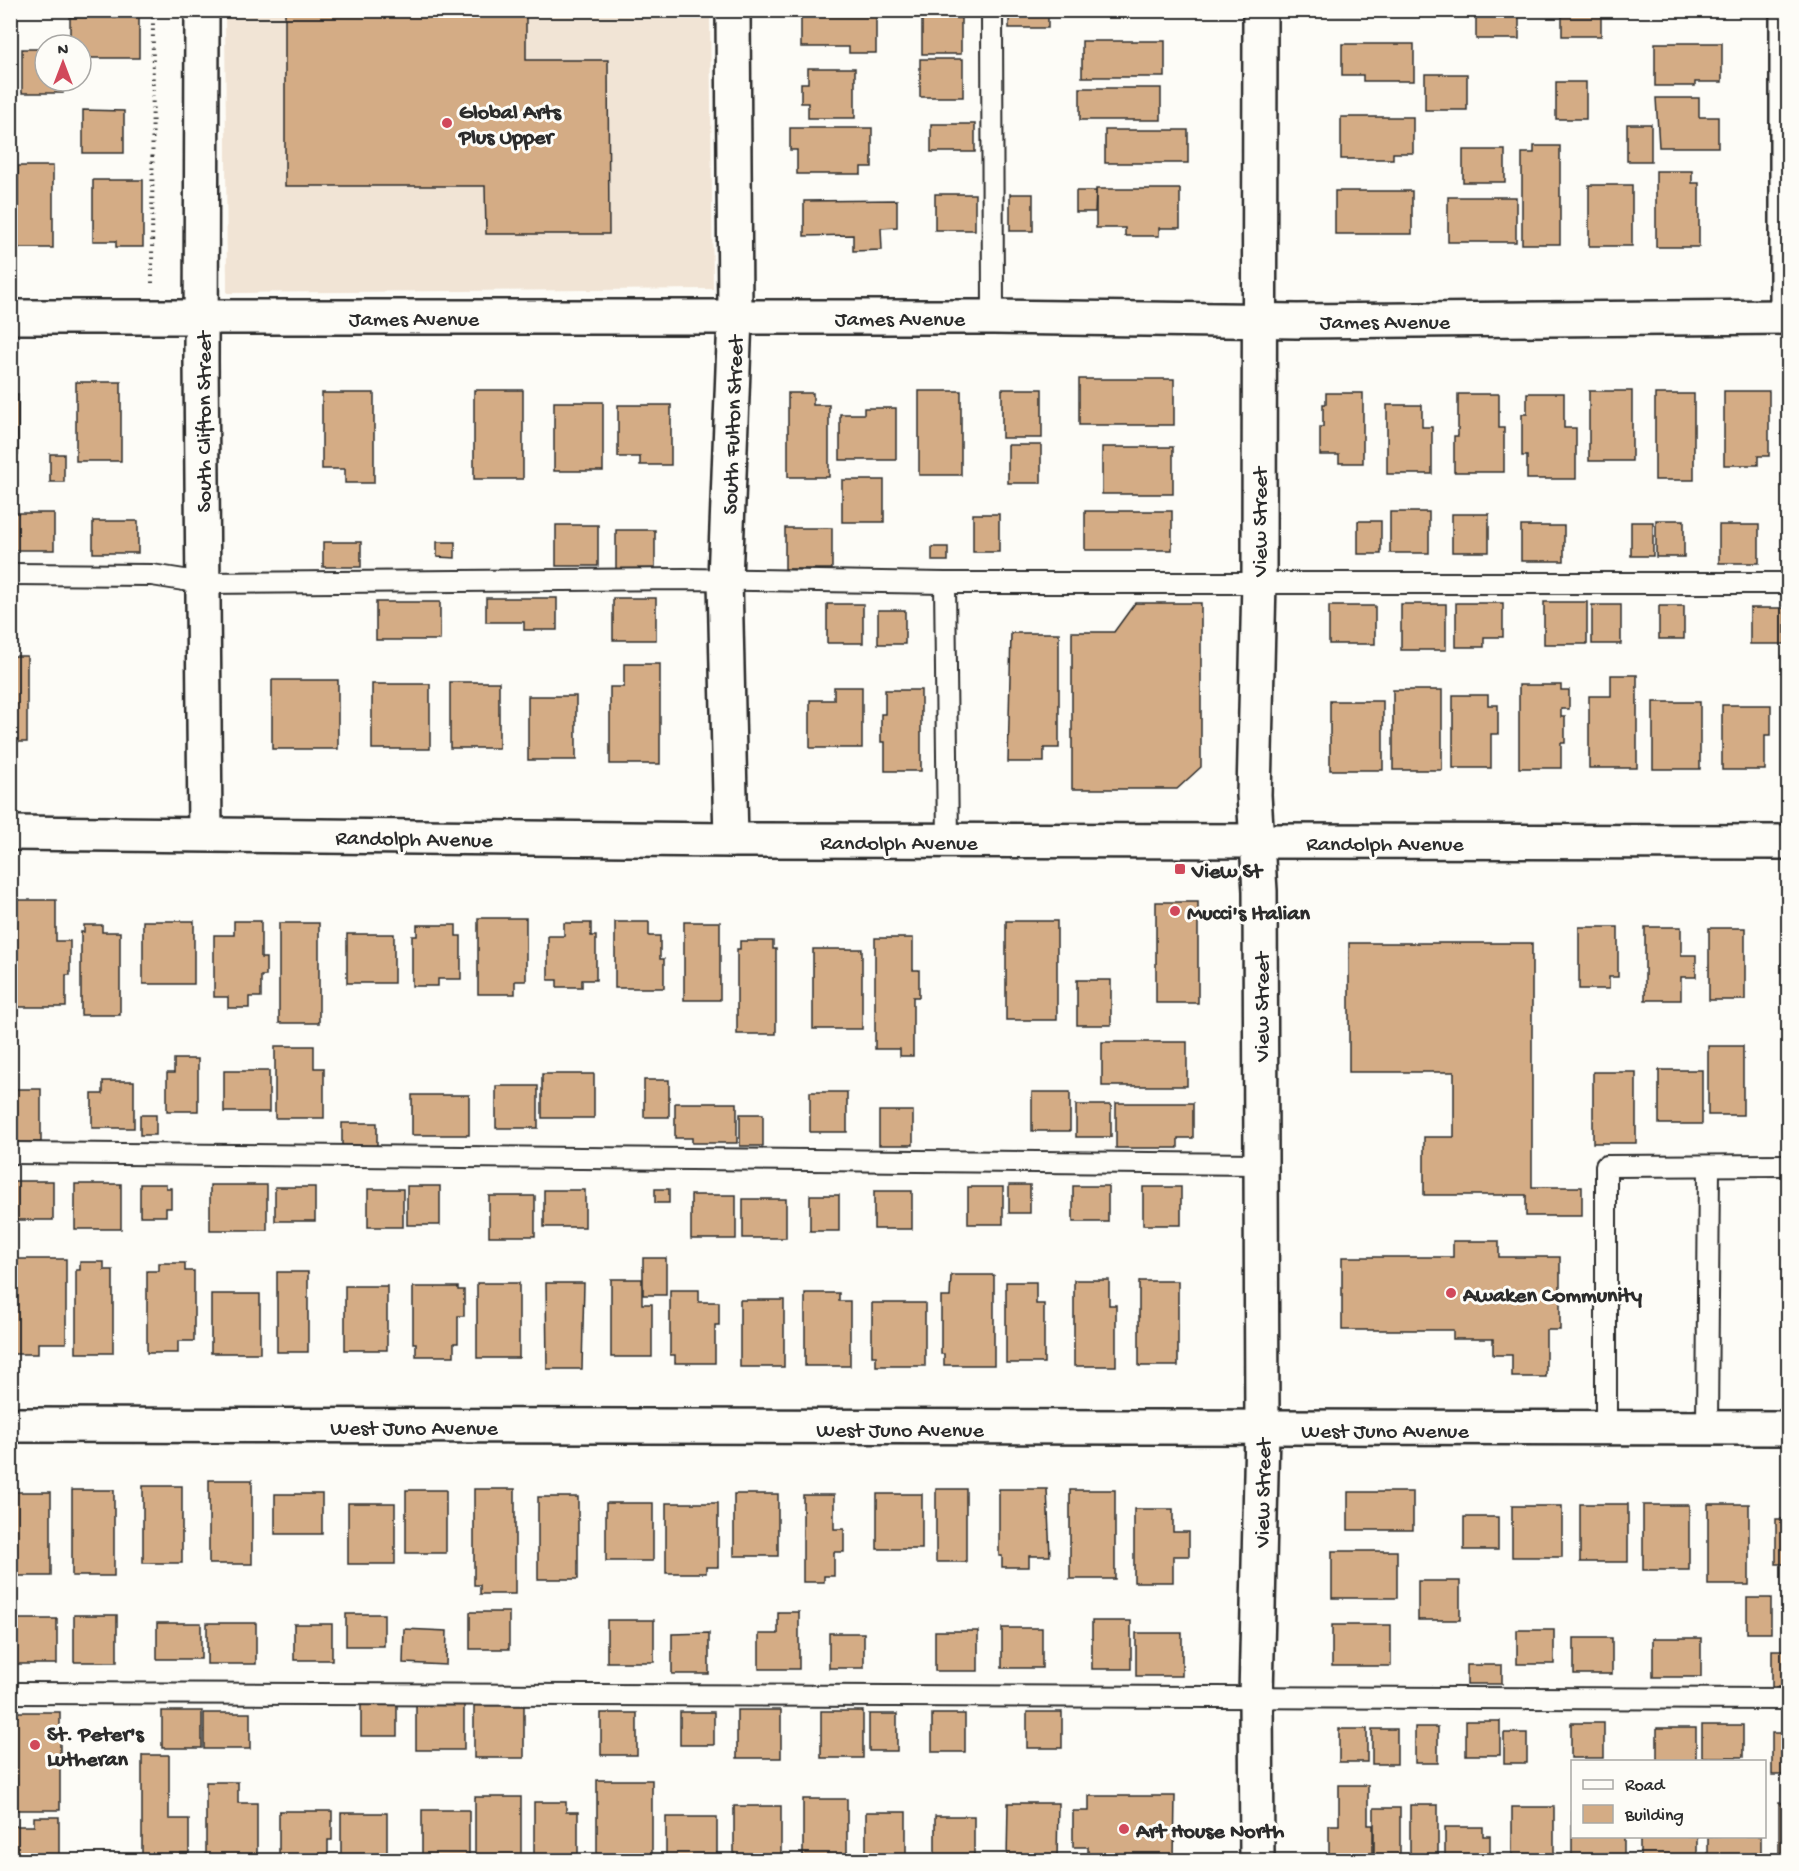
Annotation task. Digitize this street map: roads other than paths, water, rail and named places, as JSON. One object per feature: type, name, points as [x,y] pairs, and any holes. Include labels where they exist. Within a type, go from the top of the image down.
[{"type":"street","name":"South Clifton Street","points":[[202,10],[201,316],[205,834]]},
{"type":"street","name":"South Fulton Street","points":[[731,840],[725,580],[735,316],[733,10]]},
{"type":"street","name":"View Street","points":[[1257,1860],[1256,1698],[1262,1430],[1260,891],[1254,795],[1258,581],[1260,10]]},
{"type":"street","points":[[1787,10],[1788,316]]},
{"type":"street","name":"James Avenue","points":[[10,317],[993,316],[1258,320],[1788,316]]},
{"type":"street","name":"Randolph Avenue","points":[[10,833],[731,840],[1788,842]]},
{"type":"street","name":"West Juno Avenue","points":[[10,1425],[1262,1430],[1788,1428]]},
{"type":"lane","points":[[992,10],[993,316]]},
{"type":"lane","points":[[10,574],[152,575],[203,583],[725,580],[945,583],[1258,581],[1788,583]]},
{"type":"lane","points":[[945,583],[948,841]]},
{"type":"lane","points":[[10,1153],[1261,1164]]},
{"type":"lane","points":[[1606,1427],[1606,1166],[1788,1165]]},
{"type":"lane","points":[[1707,1428],[1709,1166]]},
{"type":"lane","points":[[10,1693],[1788,1699]]},
{"type":"place","name":"Global Arts Plus Upper","points":[[447,123]]},
{"type":"place","name":"View St","points":[[1180,869]]},
{"type":"place","name":"Mucci's Italian","points":[[1175,911]]},
{"type":"place","name":"Awaken Community","points":[[1451,1293]]},
{"type":"place","name":"St. Peter's Lutheran","points":[[35,1745]]},
{"type":"place","name":"Art House North","points":[[1124,1829]]}]
